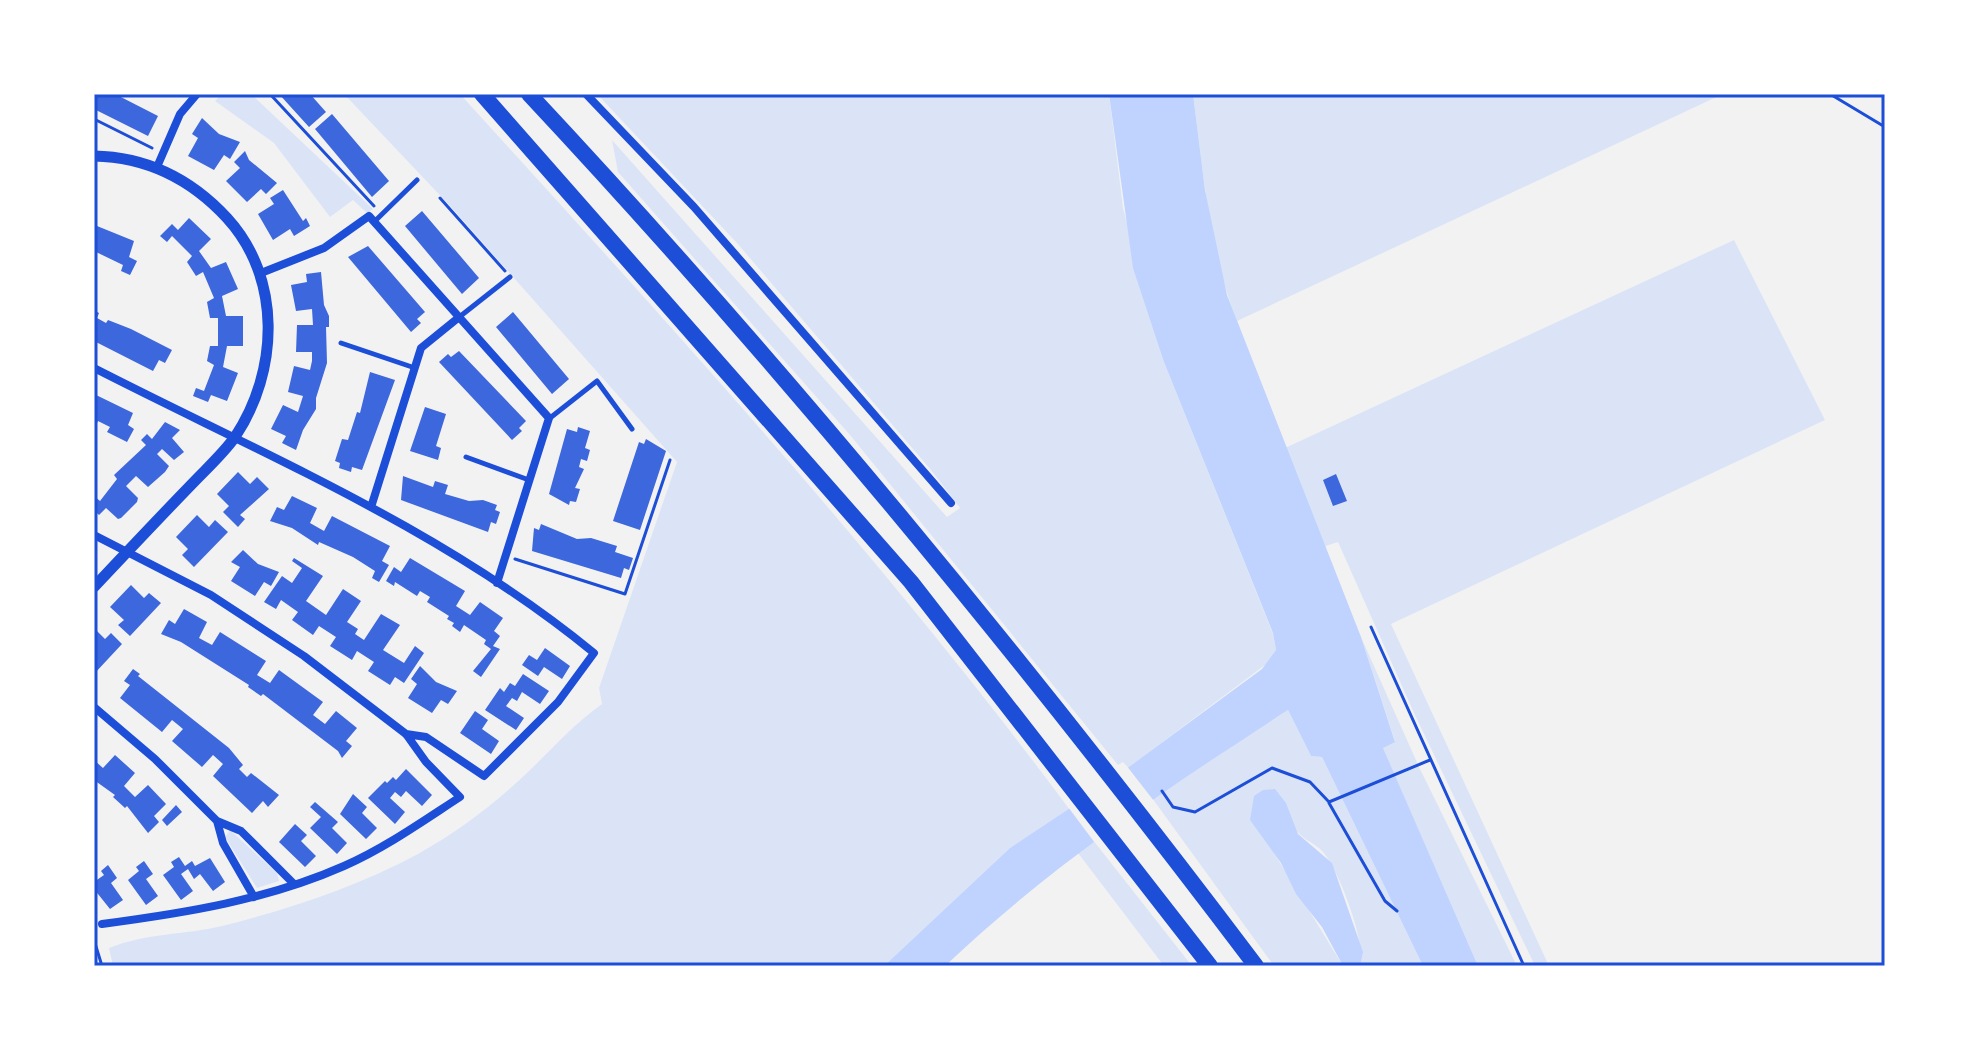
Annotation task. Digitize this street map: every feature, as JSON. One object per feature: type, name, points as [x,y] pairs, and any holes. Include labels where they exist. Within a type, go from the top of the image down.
[{"type":"highway","points":[[482,94],[911,582],[1116,841],[1210,966]]},
{"type":"highway","points":[[529,94],[788,380],[1108,772],[1256,966]]},
{"type":"street","points":[[157,167],[180,114],[197,94]]},
{"type":"street","points":[[586,94],[694,207],[951,503]]},
{"type":"street","points":[[94,156],[126,157],[157,167],[213,204],[238,230],[261,273],[270,331],[266,362],[247,417],[233,439],[94,587]]},
{"type":"street","points":[[261,273],[324,248],[375,218],[458,318],[549,418],[497,583]]},
{"type":"street","points":[[372,504],[421,348],[458,318]]},
{"type":"street","points":[[94,368],[233,439],[372,504],[543,611],[594,653],[548,714],[484,776],[426,737],[406,734]]},
{"type":"street","points":[[94,535],[211,595],[304,656],[406,734],[426,762],[460,797],[370,853],[294,884],[188,913],[102,924]]},
{"type":"street","points":[[94,707],[155,759],[217,821],[241,831],[294,884]]},
{"type":"street","points":[[217,821],[223,843],[254,897]]},
{"type":"lane","points":[[375,218],[417,180]]},
{"type":"lane","points":[[458,318],[510,277]]},
{"type":"lane","points":[[341,343],[415,368]]},
{"type":"lane","points":[[549,418],[597,381],[632,429]]},
{"type":"lane","points":[[466,457],[531,481]]},
{"type":"path","points":[[270,94],[375,218]]},
{"type":"path","points":[[1830,94],[1885,127]]},
{"type":"path","points":[[94,119],[162,153]]},
{"type":"path","points":[[440,198],[510,277]]},
{"type":"path","points":[[506,556],[625,594],[670,460]]},
{"type":"path","points":[[1371,627],[1524,966]]},
{"type":"path","points":[[1329,802],[1431,759]]},
{"type":"path","points":[[1162,791],[1173,807],[1195,812],[1272,768],[1310,782],[1329,802],[1385,901],[1397,911]]},
{"type":"path","points":[[94,940],[102,966]]},
{"type":"shaded area","points":[[222,94],[251,94],[373,209],[367,213],[353,200],[330,217],[274,143],[215,101]]},
{"type":"shaded area","points":[[344,94],[460,94],[774,444],[925,624],[1070,810],[1010,848],[884,966],[113,966],[109,948],[123,943],[247,920],[297,905],[372,876],[448,836],[517,782],[602,704],[599,688],[677,462],[451,207]]},
{"type":"shaded area","points":[[597,94],[1109,94],[1123,208],[1164,362],[1273,634],[1276,650],[1269,662],[1128,768],[1123,762],[1118,765],[850,435],[618,172],[612,140],[947,517],[960,508],[931,470],[737,243]]},
{"type":"shaded area","points":[[1193,94],[1723,94],[1237,321],[1213,238]]},
{"type":"shaded area","points":[[1734,240],[1825,420],[1391,624],[1549,966],[1535,966],[1414,713],[1338,542],[1323,547],[1285,448]]},
{"type":"shaded area","points":[[1361,637],[1420,769],[1517,966],[1478,966],[1382,747],[1395,741]]},
{"type":"shaded area","points":[[1288,710],[1311,756],[1322,757],[1423,966],[1360,966],[1356,925],[1337,874],[1323,852],[1294,827],[1274,853],[1343,966],[1274,966],[1152,798]]},
{"type":"shaded area","points":[[230,830],[277,873],[279,881],[257,888],[225,837]]},
{"type":"shaded area","points":[[1093,840],[1192,966],[1164,966],[1078,853]]},
{"type":"water","points":[[1109,94],[1193,94],[1205,190],[1227,295],[1361,637],[1395,742],[1383,748],[1478,966],[1423,966],[1322,757],[1311,756],[1288,710],[1110,830],[1027,894],[945,966],[884,966],[1010,848],[1099,789],[1262,669],[1276,650],[1273,633],[1164,362],[1133,268]]},
{"type":"water","points":[[1275,789],[1286,803],[1298,834],[1332,863],[1363,952],[1360,966],[1343,966],[1322,927],[1296,894],[1281,863],[1250,820],[1254,796],[1263,790]]},
{"type":"pier","points":[[1126,765],[1154,801],[1095,843],[1068,807]]},
{"type":"building","points":[[96,94],[115,94],[158,116],[148,136],[94,109]]},
{"type":"building","points":[[279,94],[310,94],[326,112],[309,127]]},
{"type":"building","points":[[332,114],[389,181],[372,197],[315,129]]},
{"type":"building","points":[[202,118],[219,134],[240,142],[230,159],[224,155],[214,170],[188,156],[198,138],[192,134]]},
{"type":"building","points":[[245,151],[249,160],[277,183],[266,194],[261,189],[247,202],[226,181],[240,168],[234,162]]},
{"type":"building","points":[[283,190],[303,221],[306,218],[310,226],[294,236],[290,229],[273,240],[258,214],[274,204],[270,198]]},
{"type":"building","points":[[422,211],[479,278],[462,294],[405,226]]},
{"type":"building","points":[[189,218],[211,239],[199,251],[211,268],[226,262],[238,289],[222,296],[226,316],[243,316],[243,346],[227,346],[223,367],[238,373],[227,401],[211,395],[208,402],[193,396],[196,388],[204,391],[214,365],[207,361],[210,346],[218,346],[218,318],[210,318],[207,302],[214,298],[203,272],[196,276],[187,262],[192,256],[172,236],[167,242],[160,236],[172,224],[178,230]]},
{"type":"building","points":[[94,221],[97,226],[134,241],[129,257],[137,261],[130,275],[121,271],[123,265],[94,251]]},
{"type":"building","points":[[368,246],[425,312],[417,319],[421,323],[411,332],[348,257]]},
{"type":"building","points":[[321,272],[324,305],[329,316],[329,327],[326,327],[327,363],[316,398],[316,409],[303,430],[296,450],[282,443],[286,436],[271,429],[283,405],[298,412],[303,396],[288,392],[294,366],[310,370],[312,361],[312,352],[296,352],[297,325],[313,325],[312,309],[296,311],[291,285],[307,282],[306,274]]},
{"type":"building","points":[[94,310],[99,313],[97,318],[106,323],[108,320],[131,329],[172,350],[165,363],[159,360],[153,371],[94,341]]},
{"type":"building","points":[[513,312],[569,379],[552,394],[496,327]]},
{"type":"building","points":[[459,351],[526,421],[519,428],[522,431],[512,440],[439,362],[448,354],[451,357]]},
{"type":"building","points":[[370,372],[395,380],[362,470],[352,467],[351,472],[339,468],[340,463],[335,461],[342,439],[348,440],[357,412],[360,413]]},
{"type":"building","points":[[94,394],[133,413],[128,425],[134,429],[127,442],[107,432],[110,427],[98,421],[94,430]]},
{"type":"building","points":[[425,407],[446,414],[436,446],[441,448],[438,460],[410,451]]},
{"type":"building","points":[[165,422],[180,430],[172,438],[184,452],[174,460],[162,449],[157,454],[169,466],[165,472],[148,487],[136,476],[126,486],[138,498],[121,518],[118,519],[106,508],[99,515],[94,510],[94,496],[100,501],[117,479],[114,475],[146,445],[141,440],[147,434],[152,439]]},
{"type":"building","points":[[578,427],[590,431],[585,448],[590,450],[587,461],[581,459],[579,467],[584,469],[575,488],[580,489],[576,502],[570,501],[569,505],[549,494],[567,429],[577,432]]},
{"type":"building","points":[[646,439],[666,451],[640,530],[613,521],[639,442],[644,444]]},
{"type":"building","points":[[238,472],[250,484],[257,477],[269,489],[240,515],[245,519],[238,527],[223,512],[229,506],[217,494]]},
{"type":"building","points":[[1336,474],[1347,501],[1333,506],[1323,480]]},
{"type":"building","points":[[403,476],[433,487],[435,481],[448,485],[445,494],[497,505],[495,510],[500,512],[496,524],[491,522],[488,532],[401,500]]},
{"type":"building","points":[[292,496],[317,508],[310,523],[324,531],[332,516],[390,546],[382,561],[389,565],[379,582],[372,578],[375,571],[353,557],[319,542],[318,545],[292,528],[270,521],[277,507],[284,510]]},
{"type":"building","points":[[197,515],[209,527],[215,520],[228,532],[194,567],[182,555],[188,549],[176,537]]},
{"type":"building","points":[[541,524],[577,539],[591,538],[617,546],[615,552],[633,558],[629,570],[624,568],[621,578],[532,551],[534,528],[539,530]]},
{"type":"building","points":[[243,550],[258,564],[279,572],[271,586],[264,582],[255,596],[231,581],[240,567],[231,562]]},
{"type":"building","points":[[294,558],[323,576],[306,601],[326,615],[343,589],[361,601],[347,622],[358,629],[355,634],[364,640],[381,614],[400,625],[383,650],[404,663],[415,646],[424,653],[404,683],[395,677],[390,685],[368,671],[374,662],[357,651],[352,660],[330,646],[336,637],[319,626],[313,635],[292,620],[298,612],[281,600],[276,609],[264,602],[282,576],[292,583],[302,568],[292,561]]},
{"type":"building","points":[[410,558],[465,591],[456,606],[470,615],[480,602],[503,618],[494,631],[500,636],[493,646],[500,649],[481,677],[473,671],[491,649],[484,644],[486,640],[464,625],[460,632],[447,619],[449,616],[427,602],[430,597],[420,591],[417,596],[395,582],[394,586],[386,581],[394,567],[401,572]]},
{"type":"building","points":[[131,585],[144,598],[149,593],[161,603],[130,636],[118,625],[124,620],[110,607]]},
{"type":"building","points":[[184,609],[207,622],[199,638],[212,645],[220,632],[266,661],[257,675],[270,683],[279,670],[323,702],[313,715],[325,724],[336,711],[357,728],[346,741],[352,746],[342,758],[338,751],[263,694],[261,696],[249,685],[181,642],[161,634],[169,620],[175,624]]},
{"type":"building","points":[[94,628],[105,639],[111,633],[122,644],[94,674]]},
{"type":"building","points":[[545,648],[570,666],[562,679],[544,667],[538,676],[522,665],[529,655],[537,660]]},
{"type":"building","points":[[420,666],[436,682],[457,691],[448,704],[441,700],[432,713],[408,698],[417,684],[411,679]]},
{"type":"building","points":[[133,669],[229,748],[243,765],[239,769],[247,777],[251,773],[279,795],[268,807],[263,801],[252,813],[213,776],[223,764],[213,755],[202,767],[172,741],[183,729],[172,720],[162,732],[120,698],[130,685],[124,681]]},
{"type":"building","points":[[523,674],[549,691],[540,704],[522,692],[517,701],[512,698],[506,706],[524,718],[516,730],[485,710],[500,688],[504,692],[510,683],[515,686]]},
{"type":"building","points":[[475,711],[488,720],[482,729],[499,741],[491,754],[460,733]]},
{"type":"building","points":[[115,755],[135,773],[124,786],[135,797],[148,785],[166,804],[154,816],[159,822],[148,833],[127,806],[125,808],[113,797],[115,795],[94,780],[94,760],[103,768]]},
{"type":"building","points":[[406,769],[432,795],[422,806],[406,791],[401,797],[395,792],[390,798],[405,812],[395,824],[368,798],[385,781],[387,783],[393,777],[396,780]]},
{"type":"building","points":[[353,794],[367,807],[362,813],[377,828],[366,839],[340,814]]},
{"type":"building","points":[[315,802],[338,822],[332,828],[347,843],[337,854],[310,828],[321,817],[310,807]]},
{"type":"building","points":[[176,805],[182,812],[167,826],[162,820]]},
{"type":"building","points":[[295,824],[307,835],[301,841],[316,856],[305,867],[279,842]]},
{"type":"building","points":[[179,857],[185,866],[192,861],[195,866],[210,858],[225,882],[213,891],[200,874],[194,879],[188,869],[181,874],[193,891],[181,900],[163,875],[174,867],[171,862]]},
{"type":"building","points":[[144,861],[153,874],[146,879],[158,896],[146,905],[128,880],[139,871],[136,867]]},
{"type":"building","points":[[108,865],[117,878],[111,883],[123,900],[110,909],[94,889],[94,882],[104,875],[101,871]]}]
